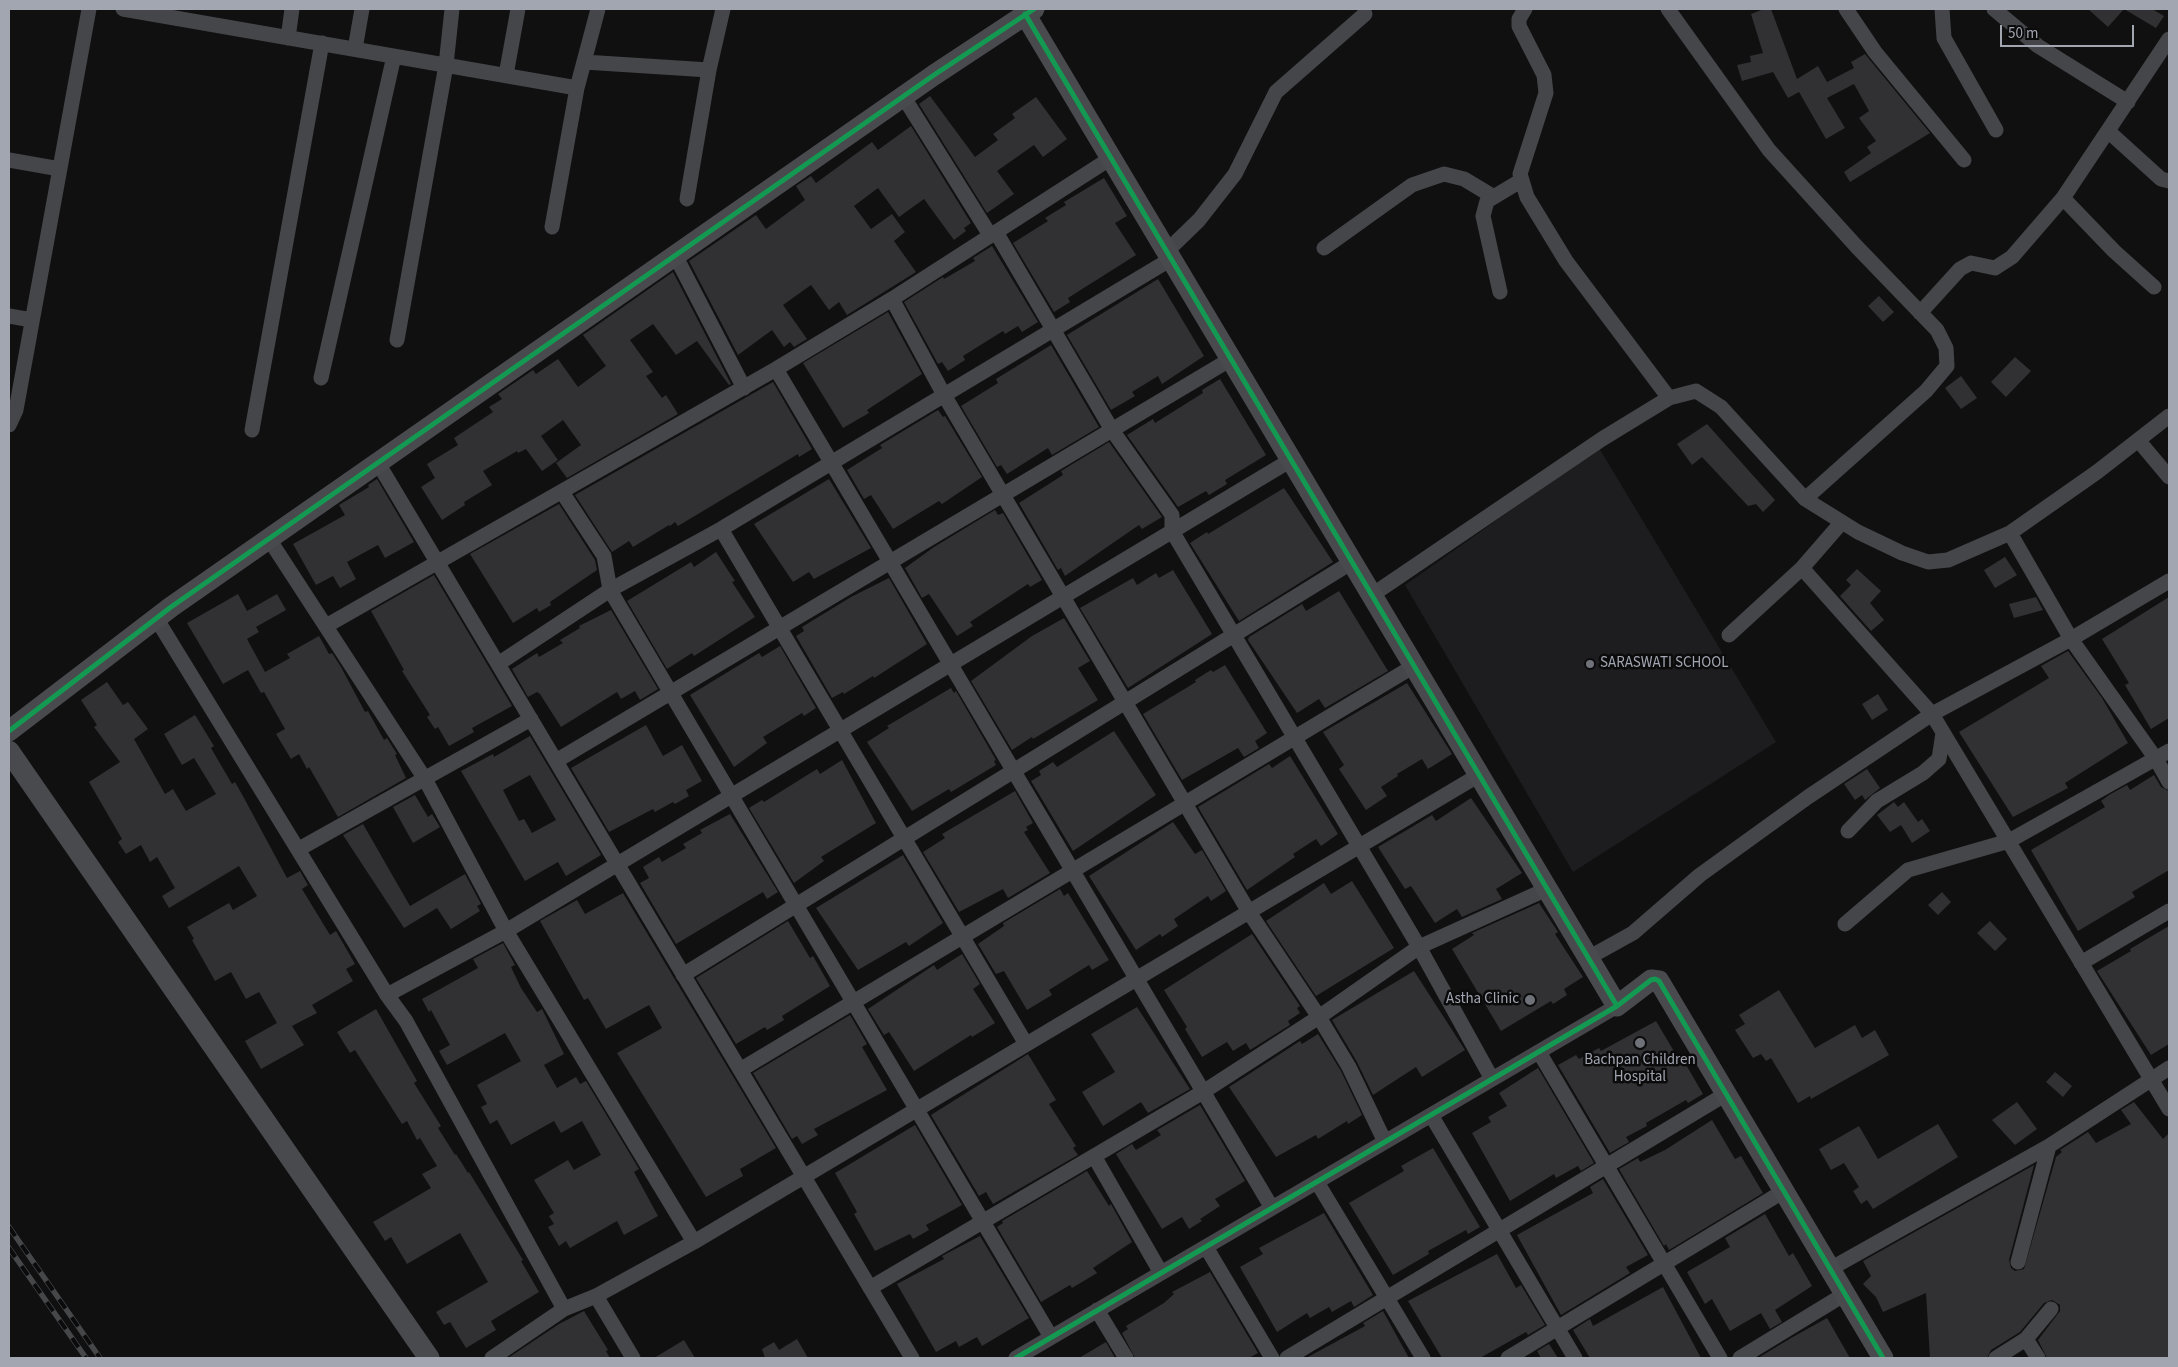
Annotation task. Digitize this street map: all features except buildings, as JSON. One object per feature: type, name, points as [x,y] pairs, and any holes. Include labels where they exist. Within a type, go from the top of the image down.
[{"type":"street","points":[[9,425],[16,410],[89,9]]},
{"type":"street","points":[[123,9],[205,16],[288,38],[577,88]]},
{"type":"street","points":[[288,38],[292,9]]},
{"type":"street","points":[[355,49],[362,9]]},
{"type":"street","points":[[397,340],[446,65],[452,9]]},
{"type":"street","points":[[506,75],[518,9]]},
{"type":"street","points":[[552,227],[577,88],[598,9]]},
{"type":"street","points":[[687,199],[709,70],[723,9]]},
{"type":"street","points":[[1525,9],[1519,19],[1519,26],[1544,75],[1546,93],[1520,174],[1527,197],[1566,261],[1669,398]]},
{"type":"street","points":[[1668,9],[1769,150],[1937,330],[1946,348],[1947,366],[1926,391],[1805,499]]},
{"type":"street","points":[[1846,9],[1875,52],[1964,160]]},
{"type":"street","points":[[1942,9],[1944,38],[1996,130]]},
{"type":"street","points":[[1994,9],[2038,46],[2128,102]]},
{"type":"street","points":[[9,731],[156,618],[269,538],[903,96],[1029,12],[1111,158],[1617,1006]]},
{"type":"street","points":[[498,664],[610,590],[721,530],[1053,330],[1169,255],[1235,174],[1276,92],[1365,14]]},
{"type":"street","points":[[1920,313],[1960,269],[1971,263],[1995,268],[2005,264],[2063,198],[2169,39]]},
{"type":"street","points":[[252,430],[322,43]]},
{"type":"street","points":[[321,378],[394,56]]},
{"type":"street","points":[[584,62],[709,70]]},
{"type":"street","points":[[903,96],[993,234],[1112,430],[1172,515],[1172,531],[1419,947],[1492,1079]]},
{"type":"street","points":[[2108,131],[2161,179],[2169,182]]},
{"type":"street","points":[[326,626],[776,369],[892,299],[1111,158]]},
{"type":"street","points":[[9,160],[60,169]]},
{"type":"street","points":[[1324,248],[1412,185],[1444,174],[1464,179],[1494,197]]},
{"type":"street","points":[[1500,292],[1483,216],[1485,204],[1522,180]]},
{"type":"street","points":[[2063,198],[2114,251],[2154,287]]},
{"type":"street","points":[[676,255],[744,388]]},
{"type":"street","points":[[892,299],[944,396],[1184,803],[1249,912],[1319,1017],[1349,1067],[1384,1142]]},
{"type":"street","points":[[9,316],[32,320]]},
{"type":"street","points":[[556,762],[1231,358]]},
{"type":"street","points":[[776,369],[1272,1208]]},
{"type":"street","points":[[1372,595],[1602,439],[1669,398],[1696,392],[1721,407],[1805,499],[1842,522],[1902,553],[1928,562],[1948,560],[2010,533],[2097,472],[2169,416]]},
{"type":"street","points":[[2138,440],[2169,478]]},
{"type":"street","points":[[387,995],[506,931],[1291,460]]},
{"type":"street","points":[[378,462],[912,1358]]},
{"type":"street","points":[[562,492],[604,556],[610,590],[672,692],[1051,1337]]},
{"type":"street","points":[[1729,635],[1802,568],[1842,522]]},
{"type":"street","points":[[721,530],[1026,1044]]},
{"type":"street","points":[[2010,533],[2071,639],[2163,755],[2169,782]]},
{"type":"street","points":[[269,538],[425,779],[506,931],[694,1242]]},
{"type":"street","points":[[683,974],[1352,562]]},
{"type":"street","points":[[1802,568],[1932,714],[2169,1109]]},
{"type":"street","points":[[1588,958],[1633,933],[1700,876],[1808,797],[1932,714],[2071,639],[2169,581]]},
{"type":"street","points":[[156,618],[387,995],[406,1021],[564,1309]]},
{"type":"street","points":[[740,1070],[1414,666]]},
{"type":"street","points":[[299,849],[531,719]]},
{"type":"street","points":[[1848,831],[1877,801],[1923,773],[1939,759],[1943,733]]},
{"type":"street","points":[[9,751],[429,1358]]},
{"type":"street","points":[[1845,924],[1908,870],[2009,841],[2163,755]]},
{"type":"street","points":[[492,1358],[564,1309],[596,1296],[694,1242],[1479,775]]},
{"type":"street","points":[[870,1288],[1203,1092],[1319,1017],[1419,947],[1547,889]]},
{"type":"street","points":[[2081,963],[2169,911]]},
{"type":"street","points":[[1016,1358],[1617,1006],[1651,980],[1659,981],[1883,1358]]},
{"type":"street","points":[[1539,1052],[1720,1358]]},
{"type":"street","points":[[1830,1270],[2049,1146],[2169,1068]]},
{"type":"street","points":[[1287,1358],[1726,1094]]},
{"type":"street","points":[[1431,1115],[1574,1358]]},
{"type":"street","points":[[2018,1262],[2049,1146]]},
{"type":"street","points":[[1094,1156],[1161,1273]]},
{"type":"street","points":[[1318,1182],[1422,1358]]},
{"type":"street","points":[[1508,1358],[1784,1191]]},
{"type":"street","points":[[1206,1247],[1272,1358]]},
{"type":"street","points":[[1740,1358],[1845,1294]]},
{"type":"street","points":[[596,1296],[633,1358]]},
{"type":"street","points":[[1996,1358],[2026,1338],[2051,1309]]},
{"type":"street","points":[[1097,1310],[1126,1358]]},
{"type":"street","points":[[2026,1338],[2038,1358]]},
{"type":"shaded area","name":"SARASWATI SCHOOL","points":[[1599,448],[1776,742],[1573,872],[1405,585]]},
{"type":"railway","points":[[9,1227],[100,1358]]},
{"type":"railway","points":[[9,1248],[86,1358]]},
{"type":"cycle path","points":[[9,731],[171,607],[934,75],[1034,9]]},
{"type":"cycle path","points":[[1025,14],[1617,1006]]},
{"type":"cycle path","points":[[1016,1358],[1617,1006],[1651,980],[1655,979],[1659,981],[1883,1358]]},
{"type":"place","name":"SARASWATI SCHOOL","points":[[1590,664]]},
{"type":"place","name":"Astha Clinic","points":[[1530,1000]]},
{"type":"place","name":"Bachpan Children Hospital","points":[[1640,1043]]}]
